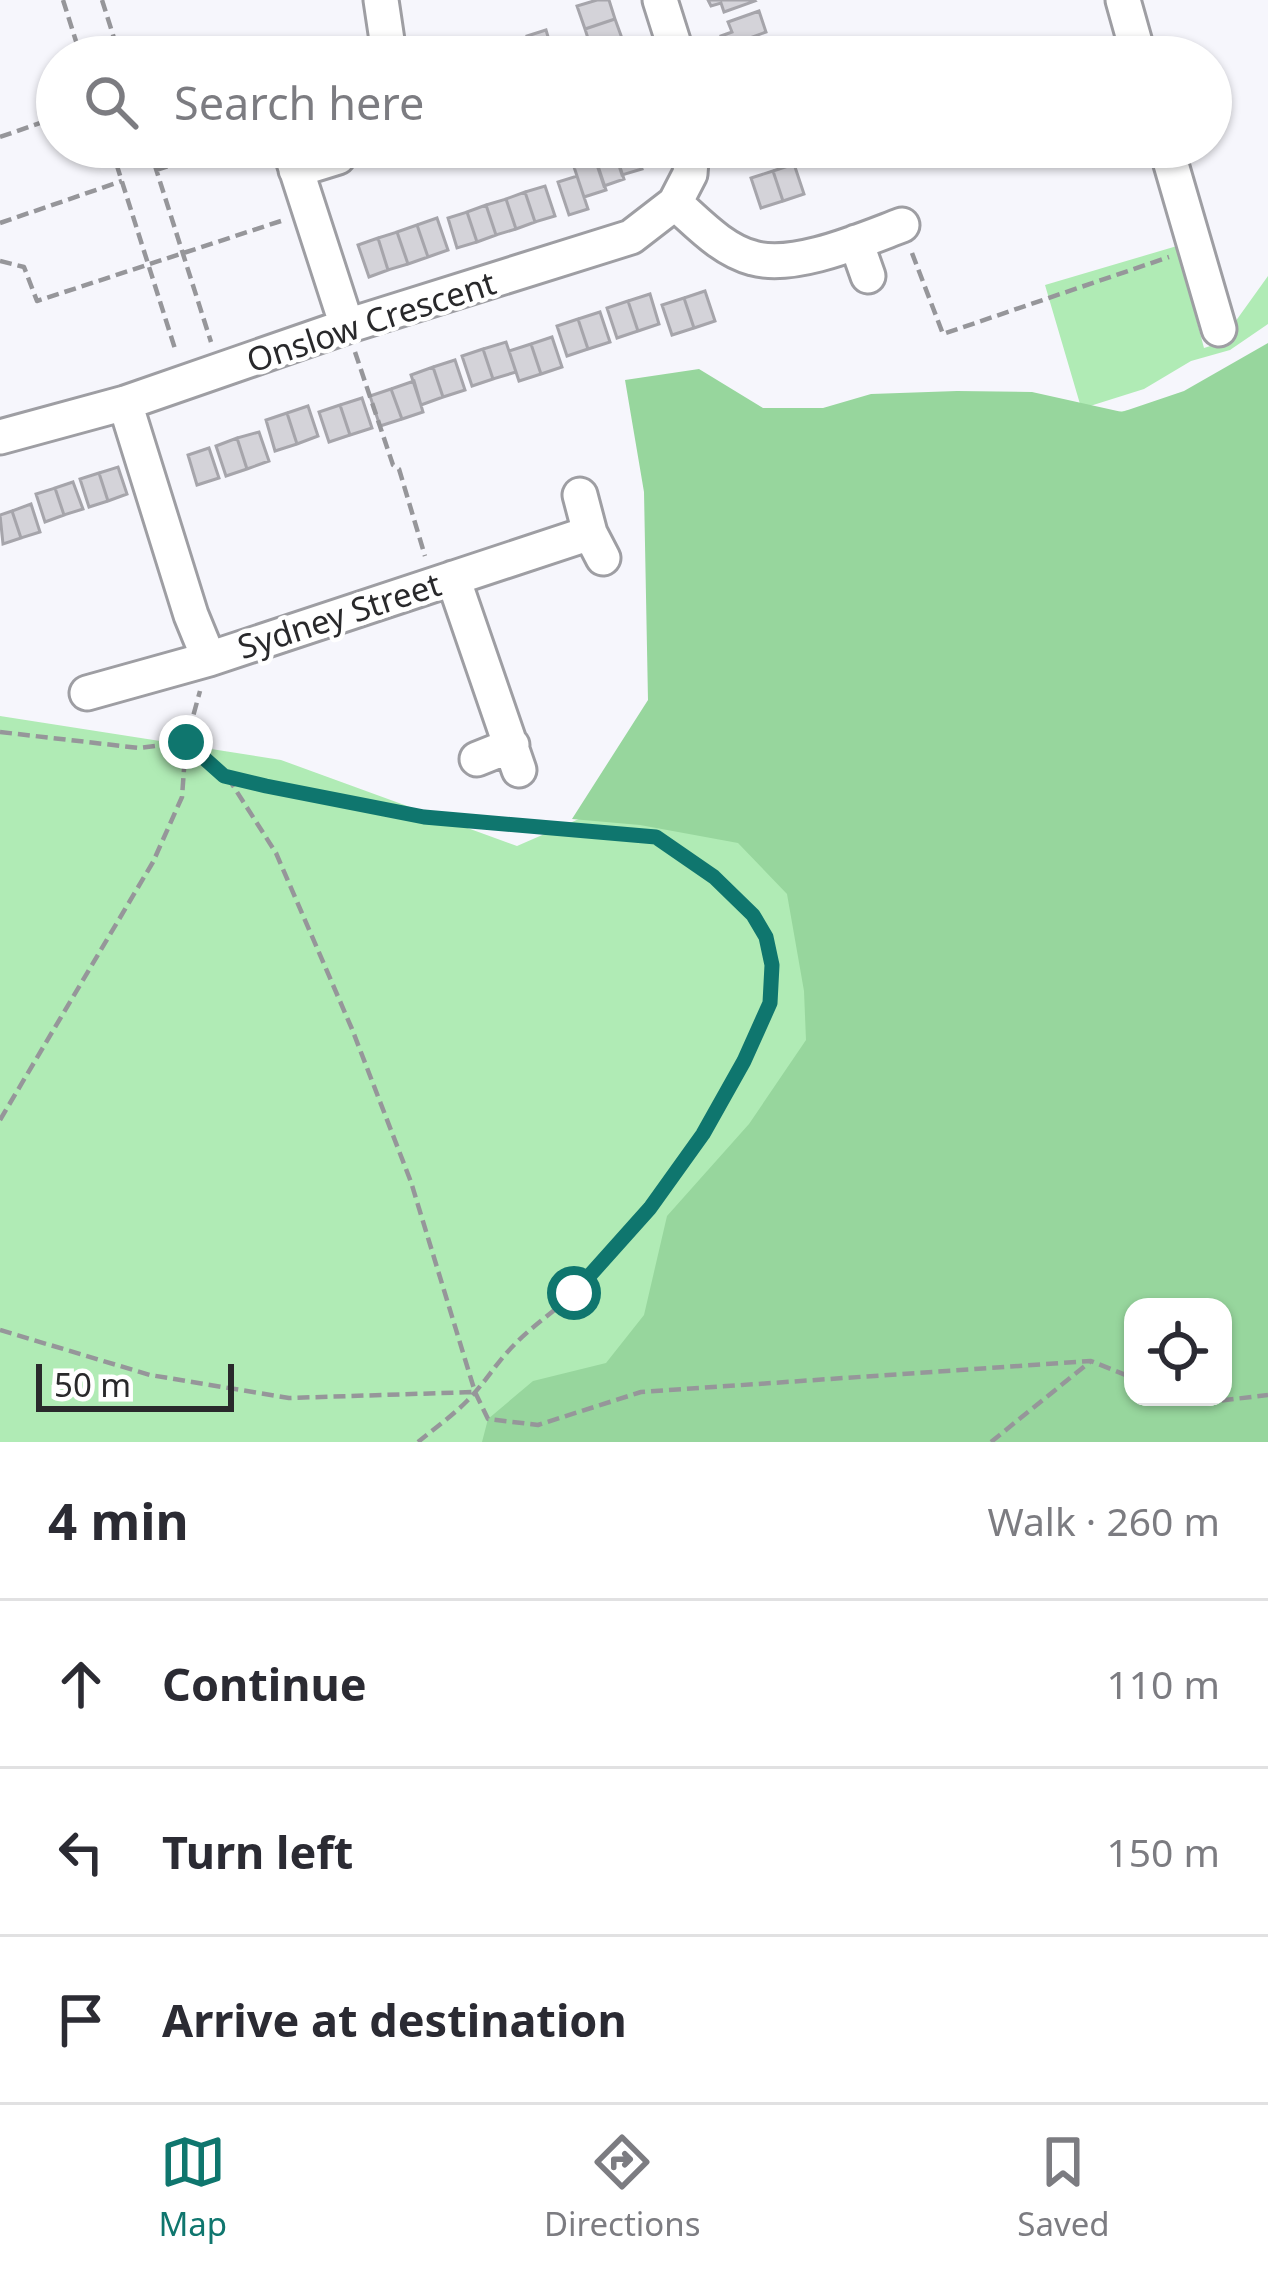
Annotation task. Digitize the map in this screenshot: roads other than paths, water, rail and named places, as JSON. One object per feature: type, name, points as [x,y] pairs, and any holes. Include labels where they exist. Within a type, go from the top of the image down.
[{"type":"street","points":[[660,0],[671,36]]},
{"type":"street","points":[[1123,0],[1133,36]]},
{"type":"street","points":[[296,168],[346,326]]},
{"type":"street","points":[[690,168],[675,203],[720,242],[754,259],[799,258],[902,226]]},
{"type":"street","points":[[1172,168],[1196,248],[1222,307]]},
{"type":"street","name":"Onslow Crescent","points":[[0,437],[125,403],[346,326],[631,237],[675,203]]},
{"type":"street","points":[[856,242],[868,275]]},
{"type":"street","points":[[125,403],[190,615],[209,658]]},
{"type":"street","name":"Sydney Street","points":[[87,692],[209,658],[443,581],[596,546],[580,495]]},
{"type":"street","points":[[443,581],[515,758],[477,759]]}]
